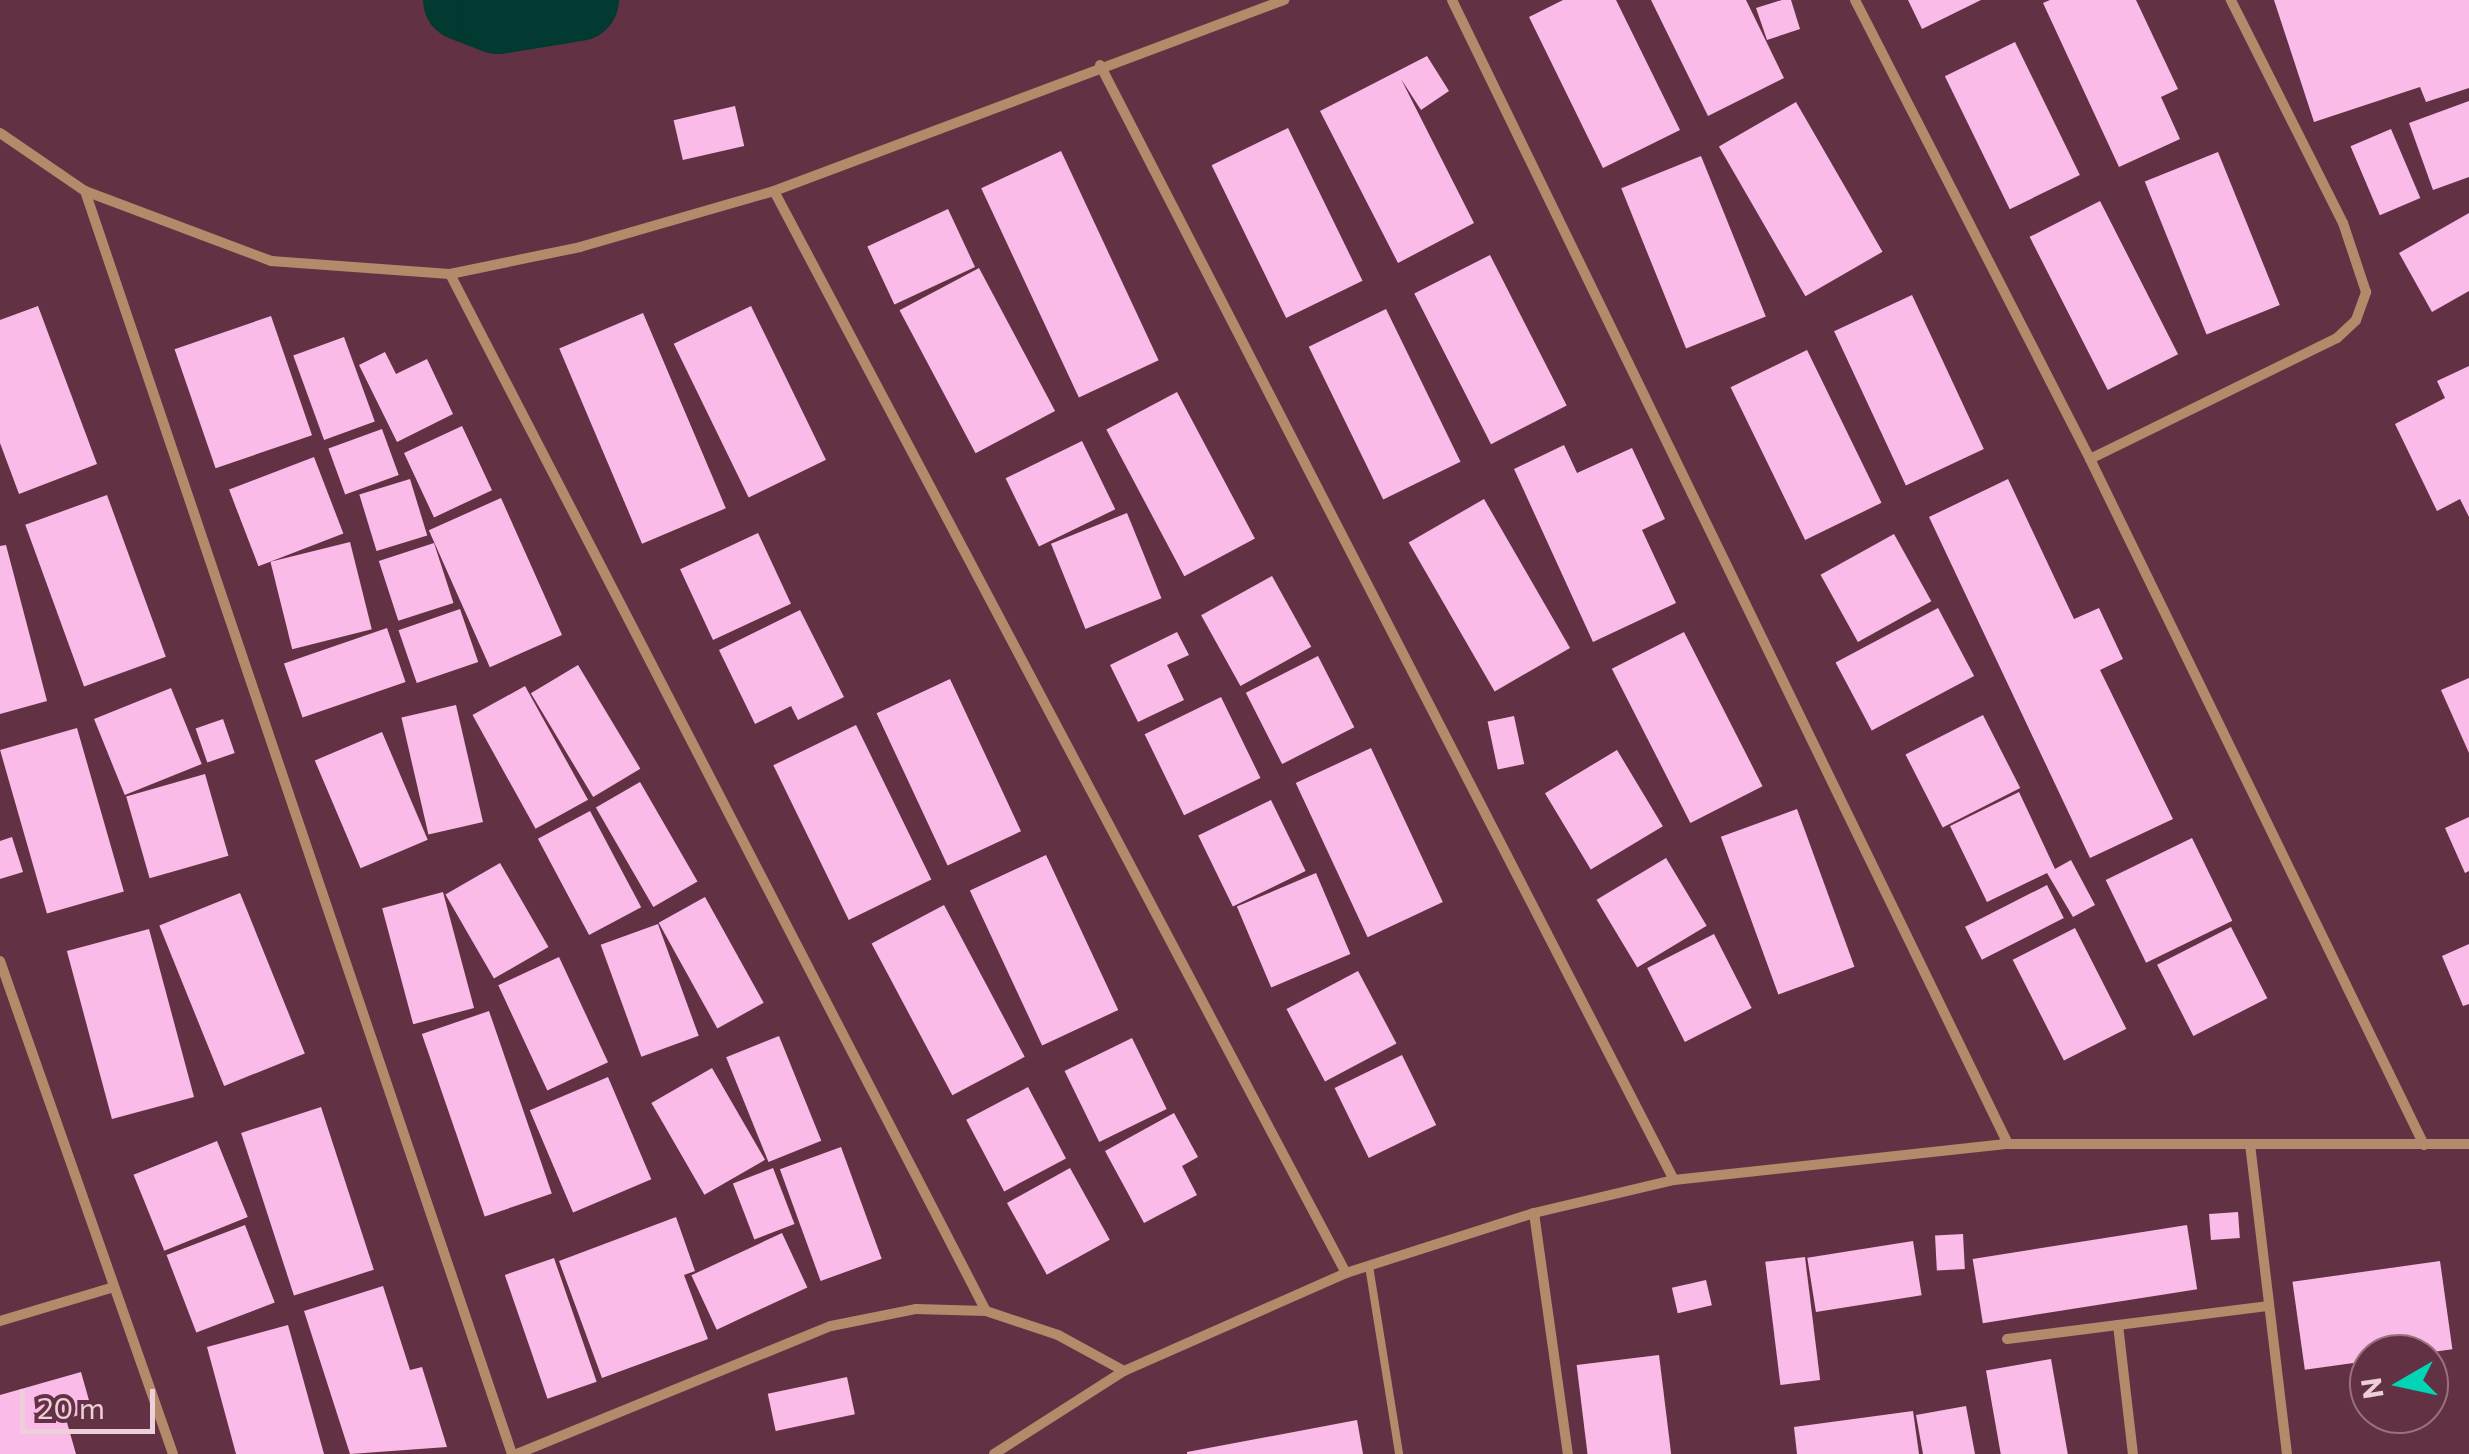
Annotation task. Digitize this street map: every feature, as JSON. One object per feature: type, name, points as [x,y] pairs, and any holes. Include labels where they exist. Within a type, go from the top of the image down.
[{"type":"street","points":[[0,133],[85,191],[270,261],[450,274],[580,247],[774,191],[1100,65],[1284,0]]},
{"type":"street","points":[[1452,0],[2008,1144]]},
{"type":"street","points":[[1854,0],[2090,459],[2424,1145]]},
{"type":"street","points":[[2090,459],[2337,338],[2356,320],[2366,292],[2343,223],[2230,0]]},
{"type":"street","points":[[1100,65],[1674,1180]]},
{"type":"street","points":[[85,191],[514,1454],[831,1326],[916,1309],[986,1310],[1058,1335],[1124,1371]]},
{"type":"street","points":[[774,191],[1346,1272]]},
{"type":"street","points":[[450,274],[986,1310]]},
{"type":"street","points":[[0,960],[173,1454]]},
{"type":"street","points":[[994,1454],[1124,1371],[1346,1272],[1534,1213],[1674,1180],[2008,1144],[2469,1144]]},
{"type":"street","points":[[2250,1144],[2287,1454]]},
{"type":"street","points":[[1534,1213],[1568,1454]]},
{"type":"street","points":[[0,1321],[114,1287]]},
{"type":"street","points":[[2008,1339],[2270,1306]]},
{"type":"street","points":[[2118,1325],[2133,1454]]},
{"type":"lane","points":[[1369,1266],[1399,1454]]},
{"type":"building","points":[[1563,0],[1616,0],[1680,130],[1603,168],[1529,17]]},
{"type":"building","points":[[1651,0],[1746,0],[1784,78],[1708,116]]},
{"type":"building","points":[[1791,0],[1800,29],[1767,40],[1756,8]]},
{"type":"building","points":[[1908,0],[1981,0],[1922,29]]},
{"type":"building","points":[[2136,0],[2178,89],[2161,97],[2180,139],[2119,167],[2043,3]]},
{"type":"building","points":[[2274,0],[2469,0],[2469,88],[2426,102],[2420,87],[2314,122]]},
{"type":"building","points":[[2015,42],[2080,175],[2010,209],[1945,76]]},
{"type":"building","points":[[1427,56],[1449,91],[1421,110],[1401,79],[1474,223],[1398,263],[1320,111]]},
{"type":"building","points":[[2469,101],[2469,177],[2433,190],[2409,123]]},
{"type":"building","points":[[1796,102],[1882,252],[1805,296],[1719,146]]},
{"type":"building","points":[[735,106],[744,146],[683,160],[674,120]]},
{"type":"building","points":[[1288,128],[1363,281],[1286,318],[1212,165]]},
{"type":"building","points":[[2391,129],[2420,198],[2380,215],[2350,146]]},
{"type":"building","points":[[1061,151],[1159,360],[1079,398],[981,188]]},
{"type":"building","points":[[2218,152],[2280,305],[2207,335],[2145,182]]},
{"type":"building","points":[[1701,156],[1766,316],[1686,349],[1621,188]]},
{"type":"building","points":[[2100,201],[2178,354],[2108,390],[2030,237]]},
{"type":"building","points":[[948,209],[975,267],[894,305],[867,247]]},
{"type":"building","points":[[2469,213],[2469,291],[2432,312],[2399,253]]},
{"type":"building","points":[[1490,255],[1567,406],[1491,444],[1414,294]]},
{"type":"building","points":[[979,268],[1055,411],[976,453],[900,310]]},
{"type":"building","points":[[1912,295],[1984,449],[1906,485],[1834,331]]},
{"type":"building","points":[[38,306],[97,464],[19,494],[0,443],[0,320]]},
{"type":"building","points":[[751,306],[826,460],[749,497],[674,344]]},
{"type":"building","points":[[1386,309],[1461,462],[1383,499],[1309,347]]},
{"type":"building","points":[[643,313],[726,508],[642,544],[559,349]]},
{"type":"building","points":[[271,316],[312,435],[216,468],[175,349]]},
{"type":"building","points":[[344,337],[375,422],[324,440],[293,355]]},
{"type":"building","points":[[1807,350],[1882,503],[1805,540],[1731,387]]},
{"type":"building","points":[[385,352],[396,374],[427,359],[453,414],[397,442],[359,365]]},
{"type":"building","points":[[2469,366],[2469,517],[2460,499],[2437,511],[2395,424],[2445,398],[2437,381]]},
{"type":"building","points":[[1177,392],[1255,539],[1184,576],[1106,430]]},
{"type":"building","points":[[462,426],[492,490],[434,517],[404,453]]},
{"type":"building","points":[[382,429],[399,475],[345,495],[328,448]]},
{"type":"building","points":[[1082,441],[1115,509],[1039,547],[1006,478]]},
{"type":"building","points":[[1564,445],[1577,473],[1632,448],[1665,519],[1642,530],[1676,603],[1593,642],[1514,469]]},
{"type":"building","points":[[314,457],[343,534],[258,566],[229,490]]},
{"type":"building","points":[[410,479],[427,535],[377,551],[359,494]]},
{"type":"building","points":[[2008,479],[2074,619],[2099,608],[2123,659],[2100,670],[2173,819],[2090,858],[1929,517]]},
{"type":"building","points":[[107,495],[166,657],[84,686],[25,525]]},
{"type":"building","points":[[501,498],[562,635],[490,667],[429,530]]},
{"type":"building","points":[[1484,499],[1570,648],[1495,691],[1409,542]]},
{"type":"building","points":[[1127,513],[1161,598],[1085,629],[1051,544]]},
{"type":"building","points":[[758,533],[791,604],[713,640],[680,569]]},
{"type":"building","points":[[1894,534],[1931,601],[1858,642],[1821,575]]},
{"type":"building","points":[[350,542],[372,629],[292,649],[270,562]]},
{"type":"building","points":[[434,543],[453,603],[398,621],[379,561]]},
{"type":"building","points":[[6,545],[47,701],[0,714],[0,546]]},
{"type":"building","points":[[1272,576],[1311,647],[1240,686],[1201,615]]},
{"type":"building","points":[[1938,608],[1974,676],[1872,730],[1836,662]]},
{"type":"building","points":[[460,609],[478,662],[417,683],[399,630]]},
{"type":"building","points":[[800,610],[844,697],[798,720],[791,706],[755,724],[719,650]]},
{"type":"building","points":[[387,628],[406,682],[302,717],[284,663]]},
{"type":"building","points":[[1177,632],[1189,655],[1167,665],[1184,700],[1138,722],[1110,665]]},
{"type":"building","points":[[1684,632],[1763,786],[1690,823],[1612,669]]},
{"type":"building","points":[[1318,656],[1354,727],[1282,764],[1246,693]]},
{"type":"building","points":[[578,665],[640,769],[593,797],[531,693]]},
{"type":"building","points":[[2469,678],[2469,753],[2441,690]]},
{"type":"building","points":[[950,679],[1021,831],[948,865],[877,713]]},
{"type":"building","points":[[525,686],[588,800],[536,829],[473,715]]},
{"type":"building","points":[[171,688],[202,764],[125,795],[94,719]]},
{"type":"building","points":[[1221,697],[1260,778],[1184,815],[1145,734]]},
{"type":"building","points":[[456,705],[483,822],[428,835],[401,718]]},
{"type":"building","points":[[1983,715],[2020,788],[1943,828],[1905,754]]},
{"type":"building","points":[[1514,716],[1524,764],[1498,770],[1488,722]]},
{"type":"building","points":[[223,719],[235,753],[207,762],[196,728]]},
{"type":"building","points":[[856,725],[931,880],[849,920],[773,765]]},
{"type":"building","points":[[77,728],[124,891],[47,913],[0,750]]},
{"type":"building","points":[[382,732],[428,840],[361,868],[315,761]]},
{"type":"building","points":[[1371,748],[1443,902],[1368,937],[1296,783]]},
{"type":"building","points":[[1617,750],[1663,826],[1591,870],[1545,793]]},
{"type":"building","points":[[205,774],[228,856],[150,878],[126,797]]},
{"type":"building","points":[[640,782],[698,882],[653,907],[596,808]]},
{"type":"building","points":[[2019,792],[2055,869],[2071,860],[2095,905],[2073,917],[2047,873],[1987,902],[1950,826]]},
{"type":"building","points":[[1271,800],[1306,871],[1233,907],[1198,836]]},
{"type":"building","points":[[1797,809],[1854,967],[1778,995],[1721,837]]},
{"type":"building","points":[[590,811],[641,907],[589,935],[538,839]]},
{"type":"building","points":[[2469,817],[2469,871],[2465,873],[2445,828]]},
{"type":"building","points":[[12,837],[23,872],[0,879],[0,841]]},
{"type":"building","points":[[2192,838],[2232,921],[2146,963],[2106,880]]},
{"type":"building","points":[[1046,855],[1118,1010],[1042,1045],[970,890]]},
{"type":"building","points":[[1666,858],[1707,926],[1637,967],[1597,900]]},
{"type":"building","points":[[500,863],[548,947],[494,979],[445,894]]},
{"type":"building","points":[[1316,873],[1350,954],[1271,988],[1237,907]]},
{"type":"building","points":[[2047,885],[2064,918],[1982,960],[1965,927]]},
{"type":"building","points":[[443,892],[474,1008],[413,1024],[382,908]]},
{"type":"building","points":[[240,893],[305,1053],[224,1086],[159,926]]},
{"type":"building","points":[[705,897],[764,1003],[717,1029],[659,923]]},
{"type":"building","points":[[944,905],[1025,1057],[952,1095],[872,943]]},
{"type":"building","points":[[658,924],[699,1036],[641,1057],[601,945]]},
{"type":"building","points":[[2231,927],[2267,998],[2193,1036],[2157,965]]},
{"type":"building","points":[[2075,928],[2126,1029],[2064,1060],[2013,960]]},
{"type":"building","points":[[149,929],[194,1097],[112,1119],[67,951]]},
{"type":"building","points":[[1714,934],[1752,1008],[1685,1042],[1647,968]]},
{"type":"building","points":[[2469,944],[2469,1004],[2463,1006],[2442,956]]},
{"type":"building","points":[[559,957],[608,1062],[547,1090],[498,985]]},
{"type":"building","points":[[1358,971],[1396,1043],[1325,1081],[1286,1009]]},
{"type":"building","points":[[489,1011],[552,1193],[485,1217],[422,1034]]},
{"type":"building","points":[[779,1036],[821,1141],[768,1162],[726,1057]]},
{"type":"building","points":[[1132,1038],[1167,1109],[1099,1142],[1065,1071]]},
{"type":"building","points":[[1402,1055],[1436,1125],[1369,1158],[1335,1088]]},
{"type":"building","points":[[712,1068],[765,1160],[704,1195],[651,1103]]},
{"type":"building","points":[[608,1077],[651,1179],[573,1212],[530,1110]]},
{"type":"building","points":[[1028,1087],[1066,1159],[1004,1191],[966,1120]]},
{"type":"building","points":[[321,1107],[374,1270],[294,1296],[241,1133]]},
{"type":"building","points":[[1174,1113],[1198,1157],[1182,1166],[1197,1195],[1144,1223],[1105,1151]]},
{"type":"building","points":[[217,1141],[248,1217],[164,1251],[134,1175]]},
{"type":"building","points":[[841,1147],[882,1259],[821,1281],[780,1169]]},
{"type":"building","points":[[773,1168],[795,1224],[754,1239],[733,1183]]},
{"type":"building","points":[[1070,1168],[1110,1240],[1047,1275],[1007,1203]]},
{"type":"building","points":[[2238,1212],[2240,1238],[2211,1240],[2209,1214]]},
{"type":"building","points":[[676,1217],[695,1271],[684,1275],[708,1339],[602,1378],[559,1261]]},
{"type":"building","points":[[245,1225],[275,1302],[196,1333],[167,1255]]},
{"type":"building","points":[[2187,1225],[2197,1289],[1983,1323],[1973,1259]]},
{"type":"building","points":[[782,1233],[807,1287],[717,1330],[691,1275]]},
{"type":"building","points":[[1963,1234],[1965,1269],[1937,1270],[1935,1235]]},
{"type":"building","points":[[1913,1241],[1922,1295],[1816,1312],[1807,1258]]},
{"type":"building","points":[[1805,1257],[1820,1380],[1780,1385],[1765,1262]]},
{"type":"building","points":[[554,1258],[597,1382],[547,1399],[505,1275]]},
{"type":"building","points":[[2440,1261],[2452,1349],[2449,1350],[2449,1334],[2349,1334],[2349,1364],[2305,1370],[2292,1282]]},
{"type":"building","points":[[1706,1280],[1712,1305],[1678,1313],[1672,1288]]},
{"type":"building","points":[[383,1286],[410,1370],[422,1367],[447,1447],[350,1454],[304,1311]]},
{"type":"building","points":[[288,1325],[324,1454],[236,1454],[207,1347]]},
{"type":"building","points":[[1659,1355],[1671,1454],[1588,1454],[1577,1365]]},
{"type":"building","points":[[2051,1359],[2068,1454],[2001,1454],[1986,1370]]},
{"type":"building","points":[[81,1372],[92,1411],[66,1419],[76,1454],[0,1454],[0,1395]]},
{"type":"building","points":[[847,1377],[855,1414],[776,1431],[768,1394]]},
{"type":"building","points":[[1966,1406],[1975,1454],[1923,1454],[1916,1415]]},
{"type":"building","points":[[1913,1411],[1919,1454],[1797,1454],[1794,1427]]},
{"type":"building","points":[[1357,1420],[1363,1454],[1187,1454],[1187,1452]]},
{"type":"waterway","points":[[464,0],[498,13],[578,0]]}]
